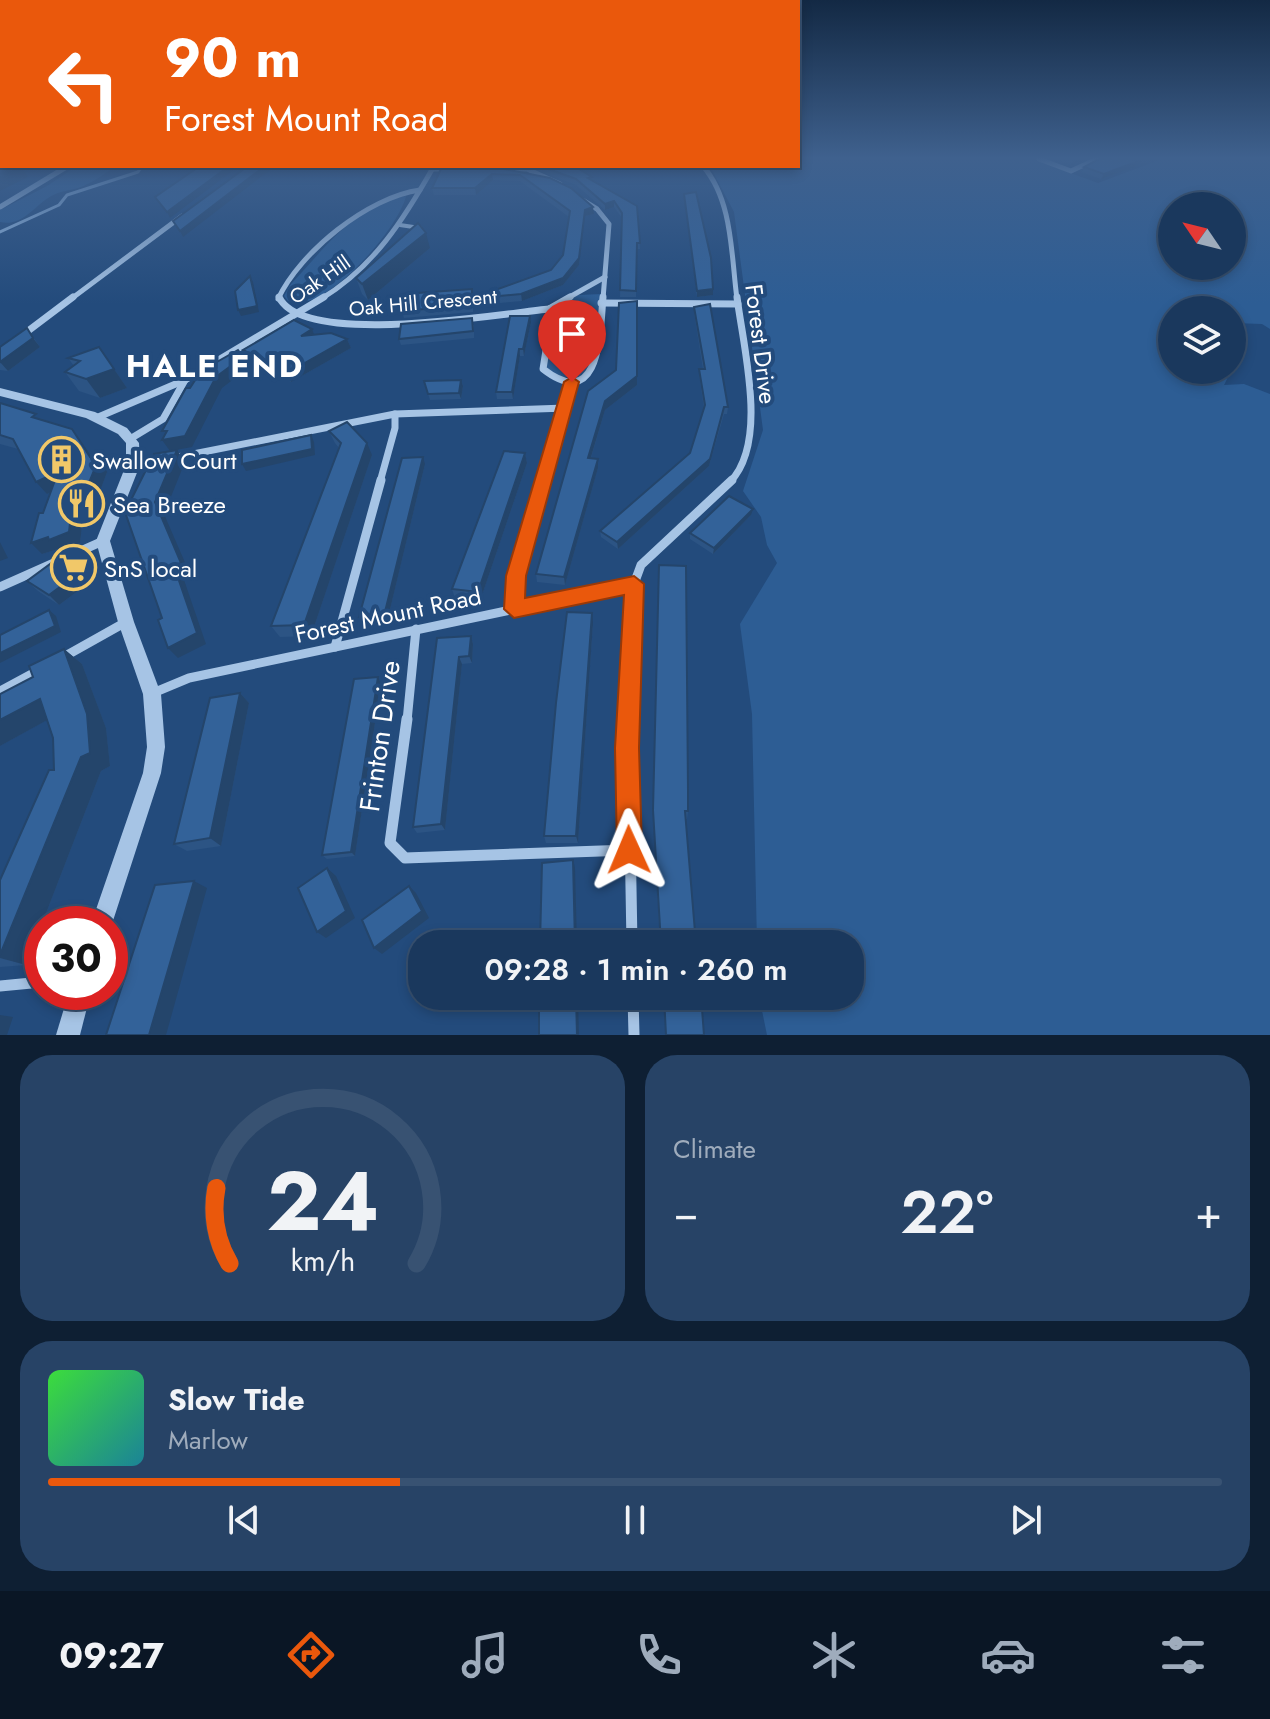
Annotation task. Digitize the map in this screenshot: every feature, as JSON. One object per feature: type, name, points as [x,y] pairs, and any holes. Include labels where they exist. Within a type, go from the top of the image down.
[{"type":"street","points":[[301,313],[278,299],[284,287],[341,227],[368,207]]},
{"type":"street","name":"Oak Hill","points":[[96,418],[185,380],[301,313],[357,276],[400,225],[410,207]]},
{"type":"street","points":[[549,309],[552,313],[543,369],[551,376],[572,382],[590,374],[598,360],[609,224],[592,207]]},
{"type":"street","name":"Forest Drive","points":[[634,584],[641,565],[653,550],[734,478],[747,453],[752,417],[724,207]]},
{"type":"street","points":[[12,343],[192,208]]},
{"type":"street","name":"Oak Hill Crescent","points":[[301,313],[329,324],[362,327],[549,309],[605,277]]},
{"type":"street","points":[[601,303],[738,304]]},
{"type":"street","points":[[130,439],[163,419],[185,380]]},
{"type":"street","points":[[514,609],[516,576],[572,382]]},
{"type":"street","points":[[0,392],[96,418],[115,426],[130,439],[133,465],[103,541],[126,622],[152,694],[156,747],[152,773],[108,906]]},
{"type":"street","points":[[133,465],[395,414],[566,408]]},
{"type":"street","points":[[335,647],[395,428],[395,414]]},
{"type":"street","points":[[0,587],[103,541]]},
{"type":"street","points":[[632,930],[627,748],[634,584]]},
{"type":"street","name":"Forest Mount Road","points":[[152,694],[189,678],[634,584]]},
{"type":"street","points":[[0,691],[126,622]]},
{"type":"street","name":"Frinton Drive","points":[[416,629],[416,658],[390,843],[405,858],[629,850]]},
{"type":"street","points":[[0,986],[24,984]]},
{"type":"street","points":[[68,1035],[75,1010]]},
{"type":"street","points":[[633,1010],[634,1035]]},
{"type":"lane","points":[[400,225],[420,228],[425,234]]},
{"type":"shaded area","points":[[36,207],[20,219],[7,223],[0,222],[0,210]]},
{"type":"shaded area","points":[[401,207],[375,247],[339,283],[303,302],[288,301],[284,296],[291,284],[342,230],[371,209]]},
{"type":"shaded area","points":[[732,207],[1158,207],[1158,280],[1246,280],[1246,207],[1270,207],[1270,329],[1262,324],[1246,323],[1246,296],[1158,296],[1158,384],[1244,384],[1270,394],[1270,1035],[767,1035],[762,1010],[864,1010],[864,930],[757,930],[752,714],[740,624],[777,563],[767,545],[761,517],[743,491],[763,430]]},
{"type":"shaded area","points":[[602,294],[595,367],[582,378],[551,376],[543,360],[552,313],[549,309],[578,295]]},
{"type":"building","points":[[192,207],[211,207],[180,231],[173,221]]},
{"type":"building","points":[[565,207],[592,207],[585,210],[579,258],[563,278],[521,294],[488,297],[487,293],[551,270],[563,255],[570,211]]},
{"type":"building","points":[[618,207],[637,207],[640,243],[637,243],[636,291],[620,290],[622,213]]},
{"type":"building","points":[[686,207],[699,207],[711,258],[713,289],[697,291]]},
{"type":"building","points":[[418,223],[426,233],[362,284],[356,278]]},
{"type":"building","points":[[250,276],[257,306],[238,310],[235,291]]},
{"type":"building","points":[[472,289],[472,305],[402,311],[404,294]]},
{"type":"building","points":[[637,301],[637,376],[605,401],[588,458],[598,459],[564,577],[536,574],[588,391],[616,370],[619,303]]},
{"type":"building","points":[[710,304],[728,407],[724,407],[710,459],[617,542],[600,531],[690,453],[705,405],[699,369],[705,369],[694,307]]},
{"type":"building","points":[[510,316],[530,316],[523,349],[519,349],[512,392],[496,392]]},
{"type":"building","points":[[472,318],[473,331],[399,339],[401,324]]},
{"type":"building","points":[[294,320],[312,329],[301,336],[331,333],[347,339],[287,373],[243,350]]},
{"type":"building","points":[[27,328],[33,338],[0,362],[0,347]]},
{"type":"building","points":[[99,347],[114,369],[86,379],[65,372],[80,361],[68,358]]},
{"type":"building","points":[[238,350],[243,357],[216,377],[185,436],[162,440],[167,431],[162,431],[186,388],[190,388],[201,371]]},
{"type":"building","points":[[461,380],[459,393],[428,394],[424,381]]},
{"type":"building","points":[[0,403],[72,429],[90,457],[100,456],[84,495],[73,497],[69,532],[31,543],[39,513],[43,513],[58,472],[36,482],[13,439],[0,435]]},
{"type":"building","points":[[347,422],[367,443],[304,625],[271,626],[341,443],[329,431]]},
{"type":"building","points":[[311,435],[312,449],[242,464],[242,450]]},
{"type":"building","points":[[177,450],[155,502],[181,563],[174,566],[197,633],[168,648],[158,620],[162,618],[125,512],[154,454]]},
{"type":"building","points":[[504,451],[525,453],[478,592],[452,589]]},
{"type":"building","points":[[423,457],[384,616],[359,617],[402,458]]},
{"type":"building","points":[[729,496],[753,509],[714,548],[690,533]]},
{"type":"building","points":[[70,549],[76,575],[49,595],[27,581],[54,561],[53,557]]},
{"type":"building","points":[[659,565],[686,566],[688,811],[685,811],[695,930],[660,930],[653,810]]},
{"type":"building","points":[[49,610],[55,626],[0,653],[0,635]]},
{"type":"building","points":[[567,612],[592,613],[576,836],[544,836],[556,703]]},
{"type":"building","points":[[471,636],[469,656],[459,657],[441,824],[413,827],[437,638]]},
{"type":"building","points":[[64,649],[87,714],[90,753],[81,757],[0,955],[0,880],[49,770],[54,770],[53,738],[40,699],[0,720],[0,694],[33,677],[29,666]]},
{"type":"building","points":[[378,677],[351,852],[322,855],[354,679]]},
{"type":"building","points":[[240,693],[210,838],[174,844],[210,698]]},
{"type":"building","points":[[573,860],[575,930],[540,930],[542,863]]},
{"type":"building","points":[[327,868],[346,911],[317,932],[298,888]]},
{"type":"building","points":[[194,881],[149,1035],[106,1035],[114,1010],[128,1010],[128,968],[155,885]]},
{"type":"building","points":[[409,886],[422,911],[374,948],[362,920]]},
{"type":"building","points":[[539,1010],[576,1010],[577,1035],[539,1035]]},
{"type":"building","points":[[665,1010],[702,1010],[704,1035],[666,1035]]},
{"type":"waterway","points":[[0,232],[54,207]]},
{"type":"place","name":"Swallow Court","points":[[61,460]]},
{"type":"place","name":"Sea Breeze","points":[[82,504]]},
{"type":"place","name":"SnS local","points":[[73,568]]},
{"type":"district","name":"HALE END","points":[[215,366]]},
{"type":"route","points":[[572,382],[516,576],[514,609],[634,584],[627,748],[629,850]]}]
